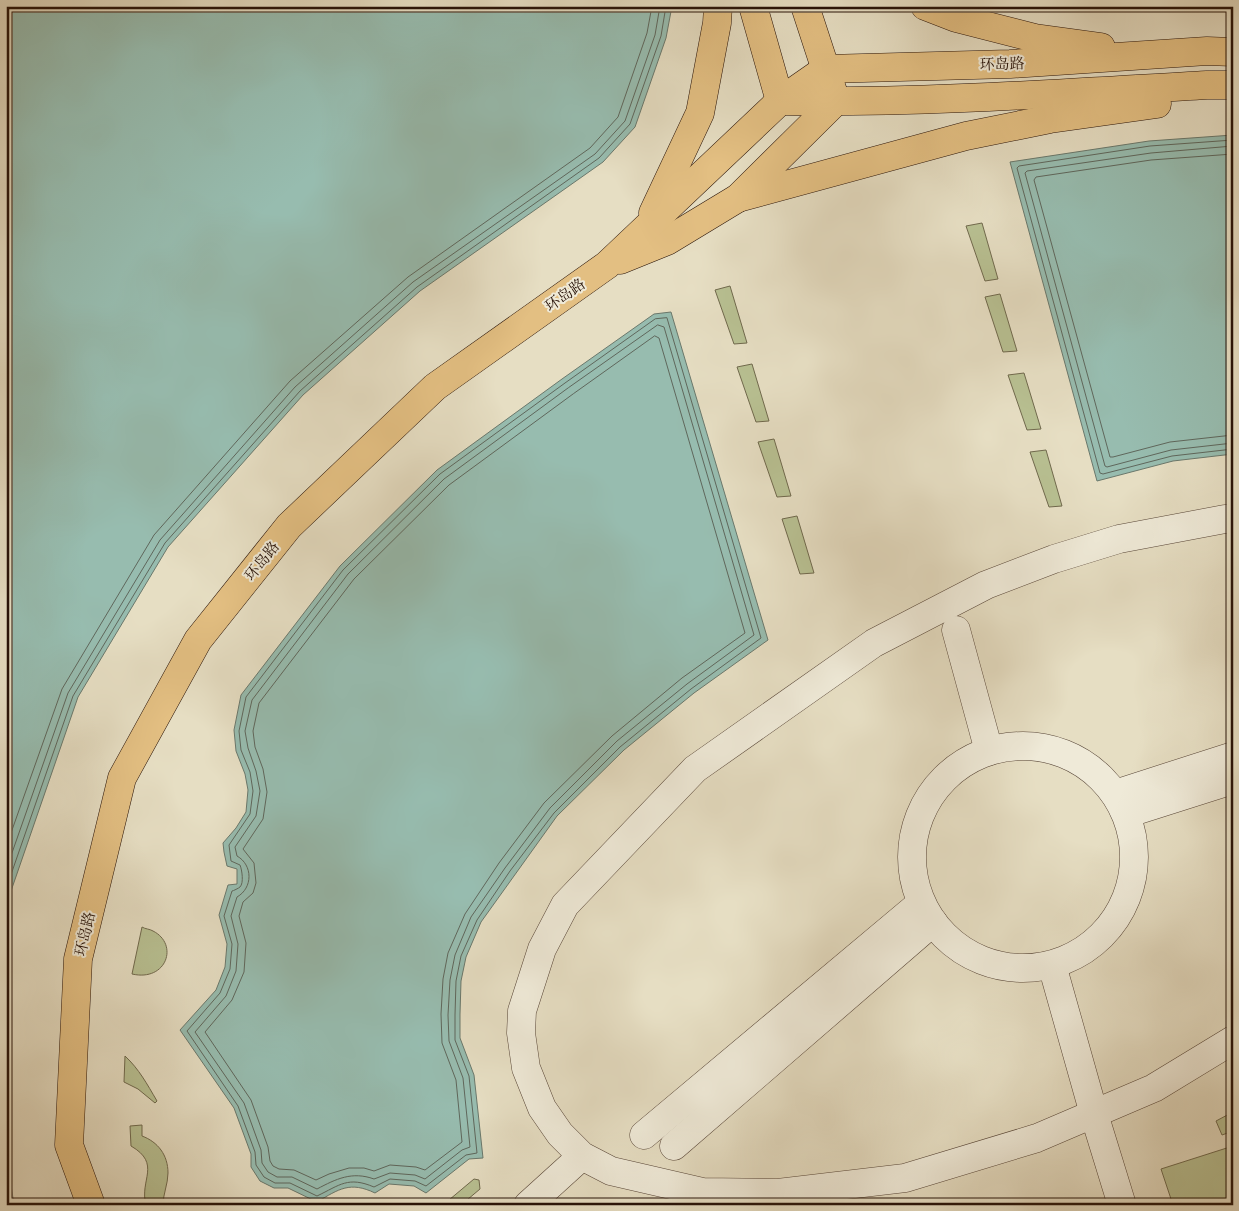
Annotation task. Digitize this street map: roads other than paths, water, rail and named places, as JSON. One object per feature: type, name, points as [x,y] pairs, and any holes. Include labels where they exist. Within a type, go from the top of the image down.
[{"type":"main road","points":[[645,229],[700,113],[717,23],[718,6]]},
{"type":"main road","points":[[753,6],[780,101],[836,102],[1011,97],[1207,84],[1233,85]]},
{"type":"main road","points":[[805,6],[836,102]]},
{"type":"main road","points":[[925,6],[956,18],[1036,38],[1117,49],[1220,52]]},
{"type":"main road","name":"环岛路","points":[[91,1205],[69,1145],[78,959],[122,778],[198,640],[289,526],[435,386],[607,265],[780,101],[826,69],[1010,64],[1220,52]]},
{"type":"main road","points":[[738,198],[966,136],[1050,119],[1233,94]]},
{"type":"main road","points":[[607,265],[667,241],[738,198],[836,102]]},
{"type":"street","points":[[1233,519],[1119,539],[986,585],[874,643],[695,769],[565,905],[542,949],[522,1010],[521,1033],[526,1068],[542,1108],[560,1134],[582,1156],[611,1172],[702,1192],[778,1193],[905,1178],[1037,1138],[1154,1088],[1233,1040]]},
{"type":"street","points":[[956,630],[989,752]]},
{"type":"street","points":[[1011,746],[1041,747],[1070,756],[1095,772],[1121,804],[1133,841],[1134,869],[1127,896],[1114,920],[1096,940],[1072,956],[1052,965],[1025,967],[1004,966],[983,960],[964,951],[947,938],[927,913],[912,874],[912,844],[919,815],[934,789],[956,768],[982,753],[1011,746]]},
{"type":"street","points":[[1121,804],[1233,756]]},
{"type":"street","points":[[1121,804],[1233,780]]},
{"type":"street","points":[[644,1134],[927,913]]},
{"type":"street","points":[[674,1146],[927,913]]},
{"type":"street","points":[[1052,965],[1122,1205]]},
{"type":"street","points":[[528,1205],[582,1156]]},
{"type":"water","points":[[6,6],[672,6],[666,38],[635,127],[603,162],[420,291],[303,395],[168,547],[78,697],[11,891],[6,931]]},
{"type":"water","points":[[1233,135],[1233,454],[1173,461],[1097,481],[1010,162],[1149,141]]},
{"type":"water","points":[[671,312],[768,640],[694,693],[624,750],[557,816],[481,922],[466,957],[461,981],[460,1038],[474,1075],[483,1158],[469,1159],[426,1193],[414,1186],[389,1184],[375,1193],[366,1189],[351,1187],[338,1190],[317,1202],[288,1188],[274,1188],[260,1181],[251,1167],[251,1154],[234,1108],[180,1030],[216,990],[225,967],[227,944],[219,915],[228,885],[237,884],[237,869],[227,866],[223,843],[236,828],[246,812],[248,790],[245,774],[236,751],[234,730],[241,695],[340,566],[437,470],[654,314]]},
{"type":"water","points":[[6,1152],[14,1205],[6,1205]]}]
